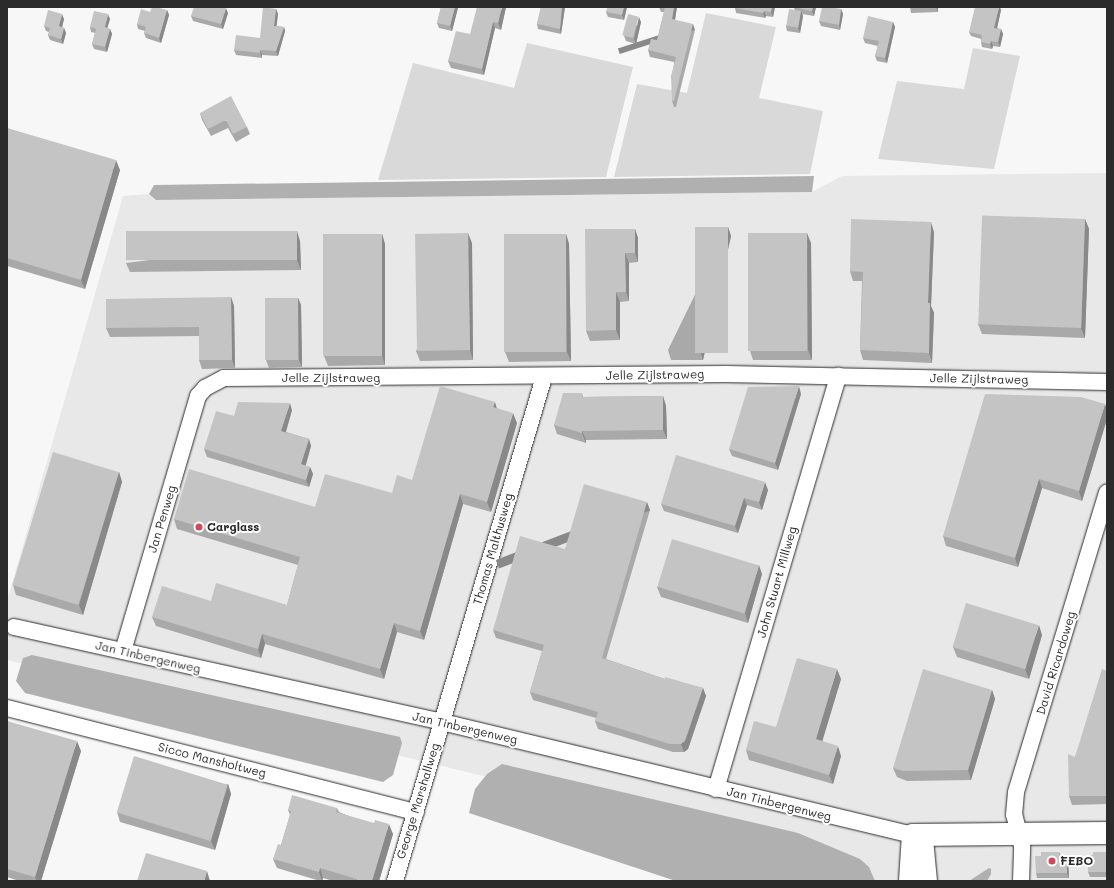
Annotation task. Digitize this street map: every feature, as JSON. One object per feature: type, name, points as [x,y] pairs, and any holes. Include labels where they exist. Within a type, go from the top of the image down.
[{"type":"street","name":"Jelle Zijlstraweg","points":[[205,388],[224,378],[544,377],[726,374],[1107,382]]},
{"type":"street","name":"John Stuart Millweg","points":[[716,789],[838,376]]},
{"type":"street","name":"Thomas Malthusweg","points":[[442,722],[544,377]]},
{"type":"street","name":"Jan Penweg","points":[[123,651],[198,396],[205,388]]},
{"type":"street","name":"David Ricardoweg","points":[[1017,834],[1014,815],[1016,792],[1107,493]]},
{"type":"street","name":"Jan Tinbergenweg","points":[[14,627],[442,722],[716,789],[918,835],[952,836],[1107,833]]},
{"type":"street","name":"Sicco Mansholtweg","points":[[7,708],[416,812]]},
{"type":"street","name":"George Marshallweg","points":[[395,881],[442,722]]},
{"type":"street","points":[[1017,834],[1022,846],[1021,881]]},
{"type":"street","points":[[918,835],[921,877]]},
{"type":"street","points":[[921,877],[952,836]]},
{"type":"shaded area","points":[[706,13],[776,27],[759,98],[823,111],[810,174],[614,177],[637,84],[687,93]]},
{"type":"shaded area","points":[[527,43],[633,67],[606,177],[378,180],[413,63],[514,88]]},
{"type":"shaded area","points":[[973,48],[1020,56],[994,169],[878,159],[897,81],[964,89]]},
{"type":"shaded area","points":[[1107,173],[1107,881],[844,881],[590,802],[7,660],[7,601],[123,196],[149,194],[156,200],[812,192],[842,176]]},
{"type":"shaded area","points":[[814,176],[812,192],[156,200],[149,194],[154,185]]},
{"type":"shaded area","points":[[32,655],[400,737],[402,743],[393,775],[383,782],[25,693],[16,681],[23,658]]},
{"type":"shaded area","points":[[502,764],[798,833],[860,859],[869,867],[875,881],[676,881],[469,813],[475,789],[487,774]]},
{"type":"shaded area","points":[[989,868],[991,869],[991,874],[987,881],[969,881]]},
{"type":"building","points":[[152,7],[167,10],[159,38],[144,33],[146,27],[137,24],[141,9],[150,12]]},
{"type":"building","points":[[194,7],[226,8],[221,24],[191,16]]},
{"type":"building","points":[[263,7],[276,9],[274,26],[284,27],[276,51],[260,50],[260,53],[234,50],[236,35],[260,38]]},
{"type":"building","points":[[441,7],[455,7],[450,26],[437,23]]},
{"type":"building","points":[[477,7],[502,7],[498,23],[493,22],[482,69],[448,61],[456,31],[470,34]]},
{"type":"building","points":[[541,7],[562,7],[560,29],[537,24]]},
{"type":"building","points":[[608,7],[624,7],[622,15],[606,12]]},
{"type":"building","points":[[665,7],[674,7],[672,19],[693,24],[674,101],[672,101],[671,76],[676,57],[648,50],[651,39],[657,40]]},
{"type":"building","points":[[735,7],[772,7],[771,12],[764,11],[763,13]]},
{"type":"building","points":[[793,7],[813,7],[812,11]]},
{"type":"building","points":[[822,7],[841,9],[839,25],[819,21]]},
{"type":"building","points":[[975,7],[999,7],[994,28],[1001,29],[998,42],[991,41],[990,44],[981,42],[982,35],[969,32]]},
{"type":"building","points":[[789,9],[801,11],[798,28],[786,26]]},
{"type":"building","points":[[48,10],[62,14],[59,26],[64,28],[61,39],[48,35],[50,28],[44,26]]},
{"type":"building","points":[[94,11],[108,14],[105,27],[110,29],[105,47],[92,44],[96,29],[90,27]]},
{"type":"building","points":[[628,14],[639,17],[633,38],[622,35]]},
{"type":"building","points":[[868,16],[893,22],[885,58],[875,56],[879,41],[863,38]]},
{"type":"building","points":[[231,96],[247,127],[233,134],[226,120],[208,129],[200,113]]},
{"type":"building","points":[[7,128],[116,160],[81,280],[7,258]]},
{"type":"building","points":[[982,215],[1085,219],[1081,328],[978,324]]},
{"type":"building","points":[[851,219],[931,222],[928,303],[930,303],[929,353],[860,350],[863,272],[850,271]]},
{"type":"building","points":[[695,227],[728,227],[728,353],[695,353]]},
{"type":"building","points":[[585,229],[635,229],[635,253],[625,253],[626,292],[616,292],[616,330],[586,331]]},
{"type":"building","points":[[126,231],[297,231],[297,260],[126,260]]},
{"type":"building","points":[[468,233],[470,350],[417,351],[415,234]]},
{"type":"building","points":[[748,233],[807,233],[807,351],[748,351]]},
{"type":"building","points":[[323,234],[382,234],[382,356],[323,356]]},
{"type":"building","points":[[504,234],[566,234],[566,352],[504,352]]},
{"type":"building","points":[[231,297],[232,360],[199,360],[199,327],[106,328],[106,299]]},
{"type":"building","points":[[265,298],[298,298],[298,360],[265,360]]},
{"type":"building","points":[[440,386],[495,402],[493,407],[513,413],[487,502],[460,494],[420,631],[394,623],[380,669],[262,634],[258,649],[152,617],[162,586],[211,601],[216,583],[287,605],[300,557],[174,519],[189,469],[315,507],[325,474],[392,493],[397,475],[412,480]]},
{"type":"building","points":[[799,386],[775,463],[729,449],[748,387]]},
{"type":"building","points":[[563,393],[582,393],[582,397],[663,396],[663,430],[582,431],[582,433],[554,425]]},
{"type":"building","points":[[985,394],[1081,397],[1105,404],[1079,491],[1039,479],[1015,558],[943,536]]},
{"type":"building","points":[[238,402],[290,403],[281,431],[309,439],[301,464],[310,467],[306,480],[204,449],[216,411],[234,416]]},
{"type":"building","points":[[53,452],[119,472],[78,605],[12,585]]},
{"type":"building","points":[[676,455],[765,482],[759,502],[744,498],[735,526],[661,504]]},
{"type":"building","points":[[584,484],[647,502],[602,658],[665,679],[665,677],[703,688],[685,741],[681,744],[670,744],[595,721],[598,712],[530,692],[544,645],[493,630],[520,536],[565,549]]},
{"type":"building","points":[[672,539],[759,566],[744,613],[657,587]]},
{"type":"building","points":[[966,603],[1039,625],[1025,669],[953,647]]},
{"type":"building","points":[[797,658],[837,669],[816,739],[838,746],[829,775],[746,750],[754,721],[776,727]]},
{"type":"building","points":[[923,669],[992,690],[968,770],[903,771],[893,768]]},
{"type":"building","points":[[1102,669],[1107,671],[1107,796],[1069,796],[1068,754],[1075,757]]},
{"type":"building","points":[[7,721],[77,741],[35,877],[7,869]]},
{"type":"building","points":[[134,756],[228,785],[210,841],[117,812]]},
{"type":"building","points":[[292,795],[337,808],[336,812],[374,823],[375,820],[389,824],[372,881],[357,881],[357,879],[320,868],[319,872],[273,859],[278,844],[281,845],[291,811],[288,810]]},
{"type":"building","points":[[1041,852],[1059,852],[1059,855],[1067,855],[1067,873],[1036,873],[1035,856],[1041,856]]},
{"type":"building","points":[[1093,852],[1106,852],[1107,872],[1088,872],[1088,855],[1093,855]]},
{"type":"building","points":[[146,853],[207,871],[204,881],[137,881]]},
{"type":"place","name":"Carglass","points":[[199,527]]},
{"type":"place","name":"FEBO","points":[[1052,861]]}]
